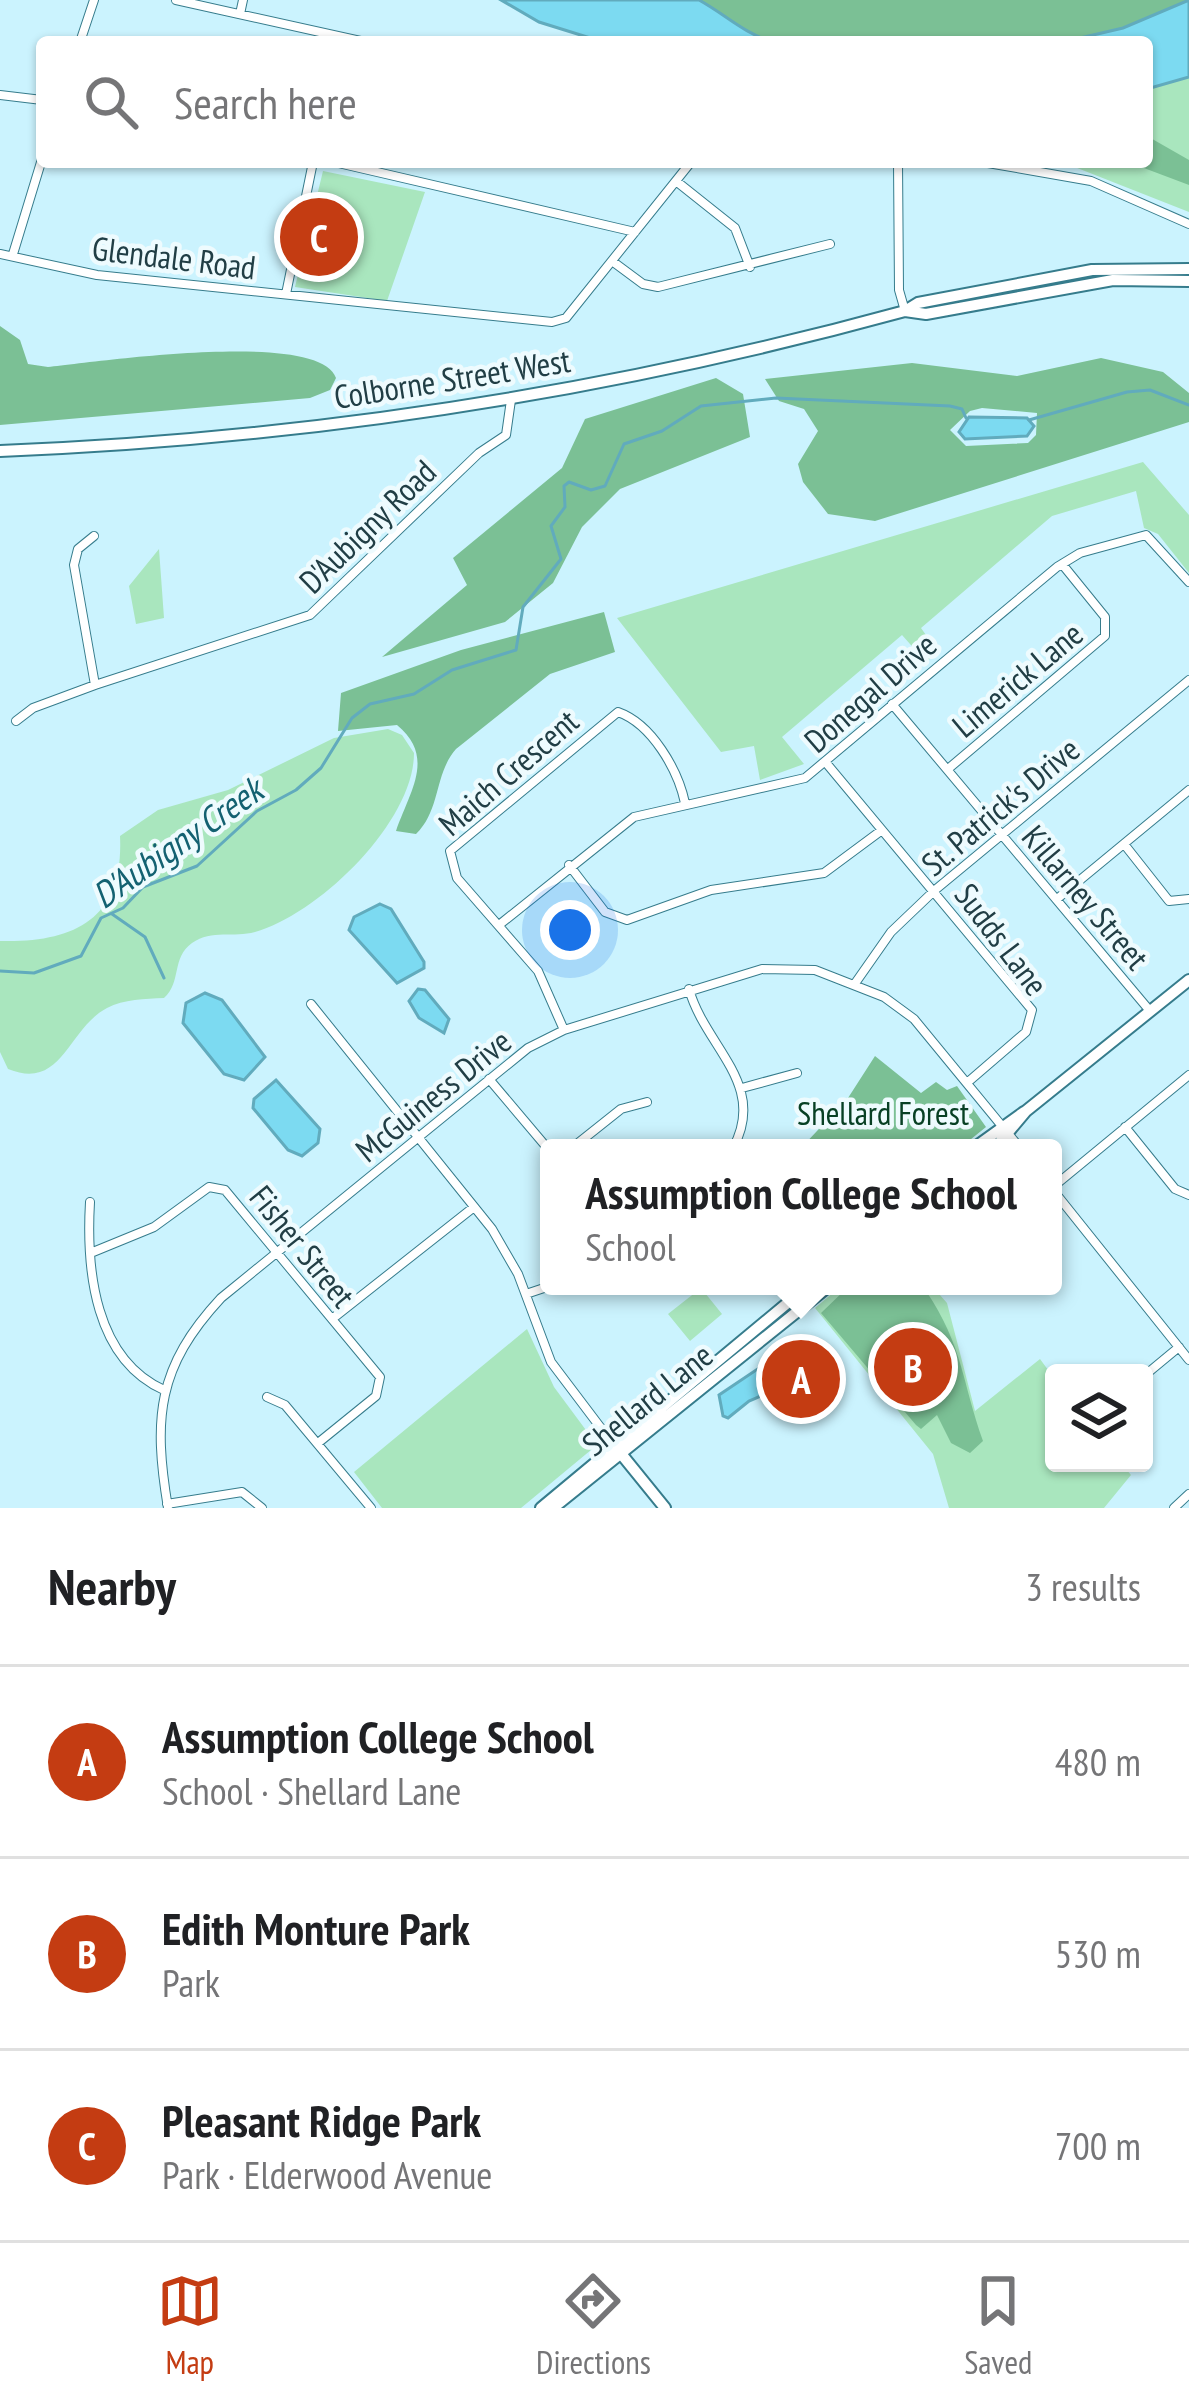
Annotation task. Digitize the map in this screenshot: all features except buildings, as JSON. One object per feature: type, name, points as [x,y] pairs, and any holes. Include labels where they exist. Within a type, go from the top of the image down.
[{"type":"main road","name":"Colborne Street West","points":[[905,311],[917,302],[1046,275],[1189,268]]},
{"type":"main road","name":"Colborne Street West","points":[[0,451],[152,445],[511,400],[905,311],[926,314],[1112,280],[1189,281]]},
{"type":"main road","points":[[990,1139],[1189,980]]},
{"type":"main road","points":[[1000,1139],[1005,1130]]},
{"type":"main road","name":"Shellard Lane","points":[[554,1508],[798,1295]]},
{"type":"main road","name":"Shellard Lane","points":[[541,1508],[818,1295]]},
{"type":"main road","points":[[619,1451],[665,1508]]},
{"type":"street","points":[[82,36],[94,0]]},
{"type":"street","points":[[176,0],[328,36]]},
{"type":"street","points":[[240,14],[243,0]]},
{"type":"street","points":[[0,94],[36,99]]},
{"type":"street","points":[[13,254],[39,168]]},
{"type":"street","points":[[286,294],[313,168]]},
{"type":"street","points":[[360,168],[635,232]]},
{"type":"street","points":[[686,168],[612,261],[643,284],[658,287],[830,244]]},
{"type":"street","points":[[898,168],[898,270],[905,311]]},
{"type":"street","points":[[1016,168],[1091,181],[1189,224]]},
{"type":"street","points":[[676,181],[735,228],[750,267]]},
{"type":"street","name":"Glendale Road","points":[[0,254],[97,275],[558,320],[566,318],[612,261]]},
{"type":"street","name":"D'Aubigny Road","points":[[16,722],[33,708],[95,685],[310,615],[479,452],[506,435],[511,400]]},
{"type":"street","name":"Donegal Drive","points":[[499,925],[616,826],[685,803],[781,788],[827,764],[892,704],[1080,553],[1146,535],[1189,582]]},
{"type":"street","points":[[94,536],[81,544],[74,566],[95,685]]},
{"type":"street","name":"Limerick Lane","points":[[948,770],[1105,636],[1105,617],[1062,564]]},
{"type":"street","name":"St. Patrick's Drive","points":[[856,982],[891,932],[935,890],[1189,680]]},
{"type":"street","name":"Killarney Street","points":[[892,704],[1150,1012]]},
{"type":"street","name":"Maich Crescent","points":[[564,1030],[538,971],[451,870],[450,851],[618,712],[631,717],[672,765],[685,803]]},
{"type":"street","name":"Sudds Lane","points":[[827,764],[1032,1010],[1026,1032],[968,1082]]},
{"type":"street","points":[[1057,899],[1189,790]]},
{"type":"street","points":[[569,865],[605,912],[627,920],[711,890],[824,873],[882,830]]},
{"type":"street","points":[[1124,844],[1168,901],[1189,899]]},
{"type":"street","name":"McGuiness Drive","points":[[167,1506],[158,1437],[164,1390],[193,1328],[418,1135],[528,1048],[564,1030],[689,989],[778,967],[856,982],[914,1019],[1012,1139]]},
{"type":"street","points":[[689,989],[706,1032],[732,1063],[742,1088],[746,1114],[736,1139]]},
{"type":"street","points":[[311,1004],[509,1256],[551,1362],[619,1451]]},
{"type":"street","points":[[742,1088],[797,1073]]},
{"type":"street","points":[[1062,1181],[1189,1075]]},
{"type":"street","points":[[489,1079],[540,1139]]},
{"type":"street","points":[[583,1139],[621,1109],[646,1102]]},
{"type":"street","points":[[1125,1127],[1175,1189],[1189,1195]]},
{"type":"street","name":"Fisher Street","points":[[93,1252],[154,1227],[214,1186],[225,1190],[380,1377],[380,1388],[318,1443]]},
{"type":"street","points":[[1062,1200],[1189,1360]]},
{"type":"street","points":[[90,1202],[93,1252],[109,1343],[130,1370],[164,1390]]},
{"type":"street","points":[[332,1319],[474,1207]]},
{"type":"street","points":[[526,1294],[540,1289]]},
{"type":"street","points":[[1153,1369],[1179,1347]]},
{"type":"street","points":[[267,1397],[285,1405],[371,1508]]},
{"type":"street","points":[[167,1506],[242,1492],[262,1508]]},
{"type":"street","points":[[1174,1508],[1189,1494]]},
{"type":"green space","points":[[699,0],[1188,0],[1123,28],[1089,36],[760,36]]},
{"type":"green space","points":[[1189,77],[1189,212],[1077,168],[1153,168],[1153,87]]},
{"type":"green space","points":[[1153,139],[1189,160],[1189,185],[1144,168],[1153,168]]},
{"type":"green space","points":[[323,171],[425,192],[387,301],[295,287]]},
{"type":"green space","points":[[0,326],[20,340],[28,364],[48,367],[156,355],[250,352],[321,363],[336,378],[330,390],[310,398],[0,425]]},
{"type":"green space","points":[[1101,358],[1163,372],[1189,393],[1189,422],[875,521],[828,514],[803,482],[798,464],[818,431],[804,409],[779,401],[765,379],[912,363],[1017,376]],"holes":[[[982,408],[1037,413],[1036,435],[1028,443],[966,446],[950,430],[970,411]]]},
{"type":"green space","points":[[716,378],[743,394],[750,437],[620,489],[582,527],[553,583],[505,622],[382,657],[467,585],[453,558],[562,468],[585,419]]},
{"type":"green space","points":[[1143,462],[1189,515],[1189,573],[1158,534],[1144,528],[1136,491],[1052,516],[921,628],[938,652],[926,662],[902,635],[782,737],[804,764],[760,780],[754,746],[721,752],[617,618]]},
{"type":"green space","points":[[159,549],[164,618],[136,624],[129,586]]},
{"type":"green space","points":[[604,612],[615,652],[550,674],[456,749],[424,824],[416,834],[396,831],[413,788],[418,762],[415,749],[397,725],[338,731],[341,693],[461,650]]},
{"type":"green space","points":[[388,729],[402,735],[414,753],[410,780],[381,835],[333,886],[280,922],[247,934],[207,936],[192,943],[181,956],[164,998],[107,1008],[41,1072],[8,1069],[0,1052],[0,941],[51,937],[90,920],[114,887],[120,836],[158,810],[228,790],[334,738]]},
{"type":"green space","name":"Shellard Forest","points":[[875,1056],[921,1093],[936,1082],[947,1090],[957,1086],[986,1127],[971,1139],[809,1139],[848,1098]]},
{"type":"green space","points":[[692,1295],[707,1295],[722,1314],[690,1341],[668,1314]]},
{"type":"green space","points":[[830,1295],[940,1295],[947,1303],[975,1411],[1040,1359],[1045,1366],[1045,1472],[1131,1475],[1104,1508],[949,1508],[933,1454],[815,1308]]},
{"type":"green space","points":[[840,1295],[928,1295],[955,1347],[983,1441],[970,1453],[951,1443],[937,1415],[921,1429],[821,1313]]},
{"type":"green space","points":[[527,1329],[554,1387],[597,1445],[521,1508],[382,1508],[354,1472]]},
{"type":"water","points":[[501,0],[699,0],[760,36],[584,36],[539,22]]},
{"type":"water","points":[[1189,0],[1189,77],[1153,87],[1153,36],[1089,36],[1123,28]]},
{"type":"water","points":[[969,417],[1027,418],[1034,426],[1027,436],[965,439],[959,432]]},
{"type":"water","points":[[380,904],[391,909],[424,962],[424,968],[397,983],[349,930],[354,917]]},
{"type":"water","points":[[418,989],[425,990],[449,1019],[444,1033],[419,1018],[409,1001]]},
{"type":"water","points":[[205,993],[222,1000],[265,1057],[244,1080],[224,1074],[183,1023],[186,1003]]},
{"type":"water","points":[[276,1080],[320,1129],[318,1143],[302,1156],[288,1150],[253,1108],[254,1099]]},
{"type":"water","points":[[771,1360],[793,1373],[793,1382],[749,1401],[728,1418],[723,1416],[719,1395]]},
{"type":"waterway","name":"D'Aubigny Creek","points":[[1029,420],[1127,392],[1150,390],[1189,405]]},
{"type":"waterway","name":"D'Aubigny Creek","points":[[0,971],[34,973],[81,956],[101,918],[123,908],[143,887],[197,866],[257,811],[296,790],[321,768],[352,718],[370,704],[414,694],[452,670],[516,650],[523,607],[561,559],[551,526],[565,507],[564,486],[569,482],[591,490],[605,486],[624,444],[662,431],[701,406],[776,398],[950,406],[962,409],[966,418]]},
{"type":"waterway","points":[[112,914],[145,937],[164,978]]},
{"type":"place","name":"Pleasant Ridge Park","points":[[319,237]]},
{"type":"place","name":"Edith Monture Park","points":[[913,1367]]},
{"type":"place","name":"Assumption College School","points":[[801,1379]]}]
